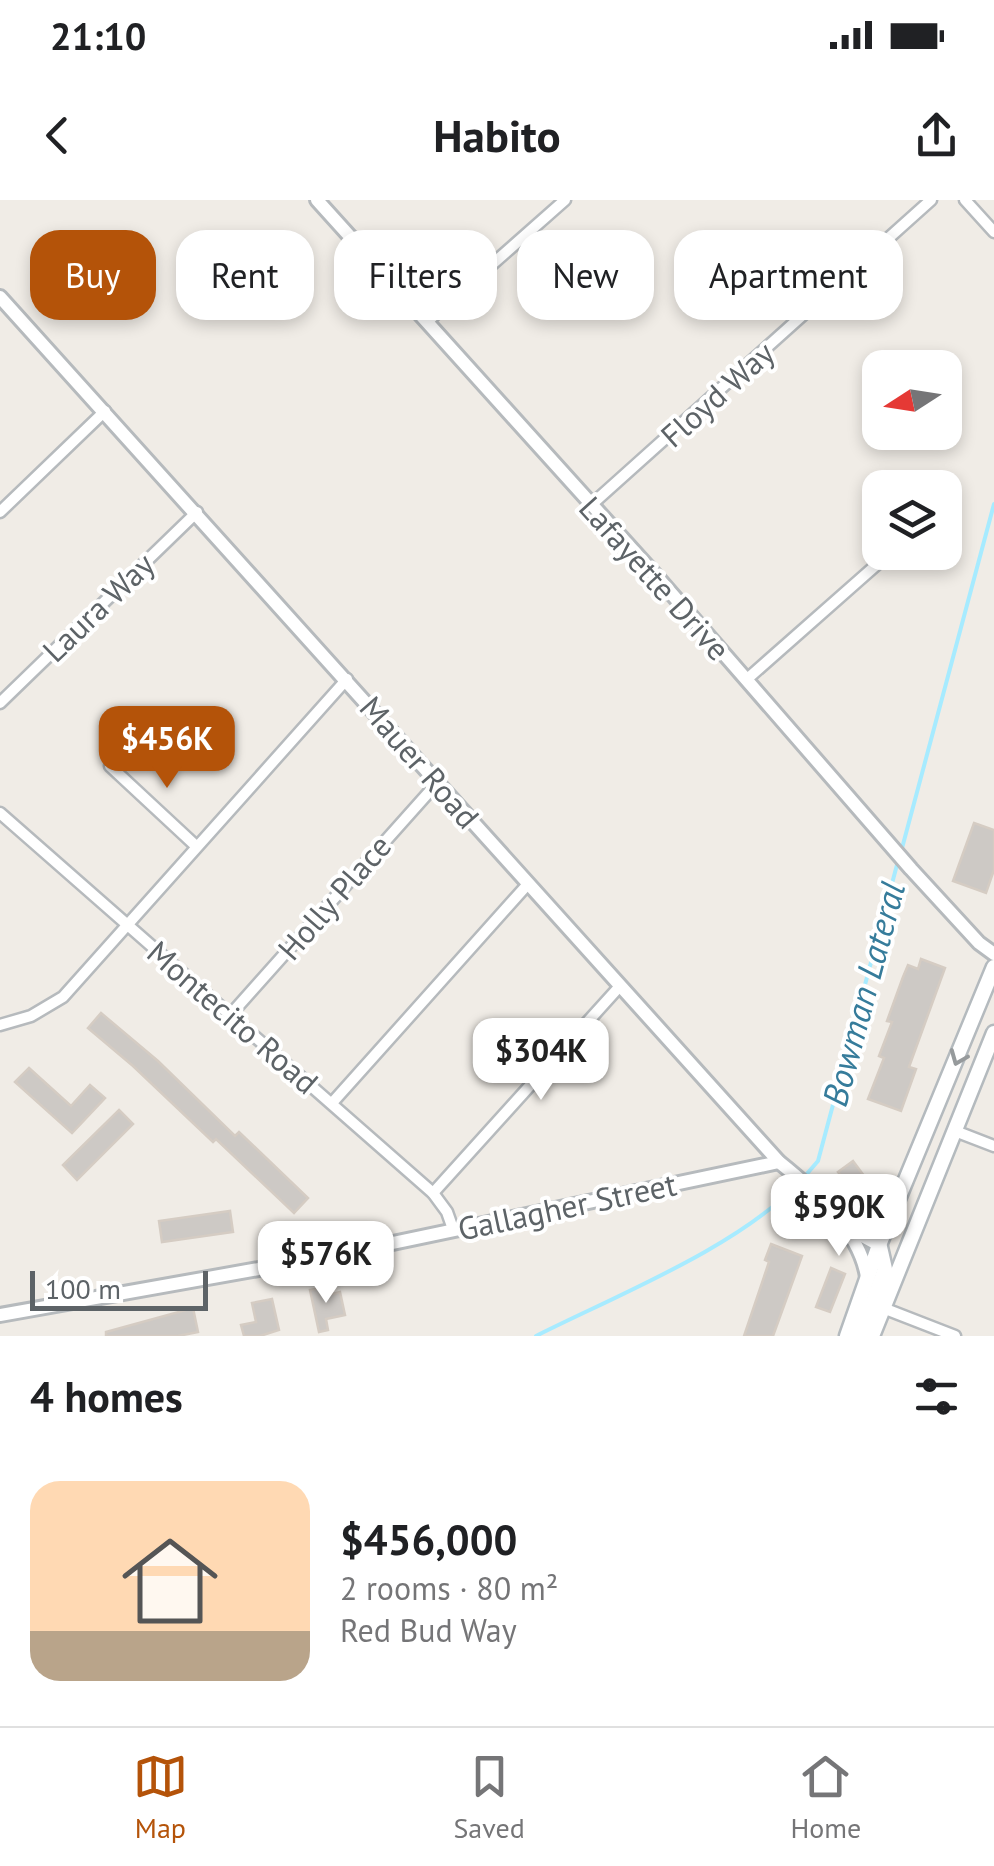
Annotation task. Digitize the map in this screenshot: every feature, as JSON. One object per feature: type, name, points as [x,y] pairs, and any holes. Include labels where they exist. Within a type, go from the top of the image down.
[{"type":"main road","points":[[847,1336],[879,1244],[994,967]]},
{"type":"main road","points":[[872,1336],[994,1033]]},
{"type":"main road","points":[[860,1336],[885,1268],[879,1244]]},
{"type":"street","name":"Lafayette Drive","points":[[318,200],[911,869],[979,943],[994,954]]},
{"type":"street","points":[[428,321],[565,200]]},
{"type":"street","name":"Floyd Way","points":[[591,506],[932,200]]},
{"type":"street","points":[[965,200],[994,232]]},
{"type":"street","name":"Mauer Road","points":[[2,302],[197,512],[779,1162],[842,1226],[864,1260],[868,1279]]},
{"type":"street","points":[[0,512],[105,411]]},
{"type":"street","name":"Laura Way","points":[[0,703],[197,512]]},
{"type":"street","points":[[746,680],[871,570]]},
{"type":"street","points":[[0,1025],[32,1016],[63,996],[347,679]]},
{"type":"street","points":[[110,766],[196,846]]},
{"type":"street","name":"Holly Place","points":[[232,1013],[438,782]]},
{"type":"street","name":"Montecito Road","points":[[0,813],[433,1193],[447,1212],[453,1230]]},
{"type":"street","points":[[332,1103],[528,884]]},
{"type":"street","points":[[433,1193],[620,986]]},
{"type":"street","points":[[955,1131],[994,1146]]},
{"type":"street","name":"Gallagher Street","points":[[0,1316],[326,1257],[779,1162]]},
{"type":"street","name":"Mauer Road","points":[[842,1226],[879,1244]]},
{"type":"street","points":[[883,1308],[956,1336]]},
{"type":"building","points":[[974,823],[994,830],[994,870],[986,893],[953,881]]},
{"type":"building","points":[[921,959],[945,968],[909,1067],[916,1069],[901,1111],[868,1099],[884,1058],[879,1056],[892,1022],[887,1021],[903,977],[908,965],[918,969]]},
{"type":"building","points":[[101,1013],[158,1061],[235,1136],[239,1132],[308,1198],[294,1213],[88,1028]]},
{"type":"building","points":[[29,1068],[71,1106],[90,1085],[105,1098],[72,1133],[15,1082]]},
{"type":"building","points":[[119,1110],[133,1124],[77,1180],[63,1165]]},
{"type":"building","points":[[853,1161],[876,1192],[850,1212],[830,1186],[842,1177],[838,1172]]},
{"type":"building","points":[[230,1211],[233,1232],[162,1242],[159,1221]]},
{"type":"building","points":[[771,1244],[802,1256],[773,1336],[744,1336],[769,1262],[765,1260]]},
{"type":"building","points":[[831,1268],[845,1274],[830,1312],[816,1307]]},
{"type":"building","points":[[331,1286],[332,1294],[340,1292],[345,1315],[326,1319],[328,1330],[319,1332],[310,1290]]},
{"type":"building","points":[[272,1299],[279,1330],[244,1336],[241,1325],[256,1322],[252,1303]]},
{"type":"building","points":[[193,1308],[198,1332],[178,1336],[106,1336],[106,1332]]},
{"type":"waterway","name":"Bowman Lateral","points":[[901,852],[994,504]]},
{"type":"waterway","name":"Bowman Lateral","points":[[805,1176],[818,1161],[898,861]]},
{"type":"waterway","name":"Bowman Lateral","points":[[536,1336],[710,1249],[774,1206],[798,1183]]}]
